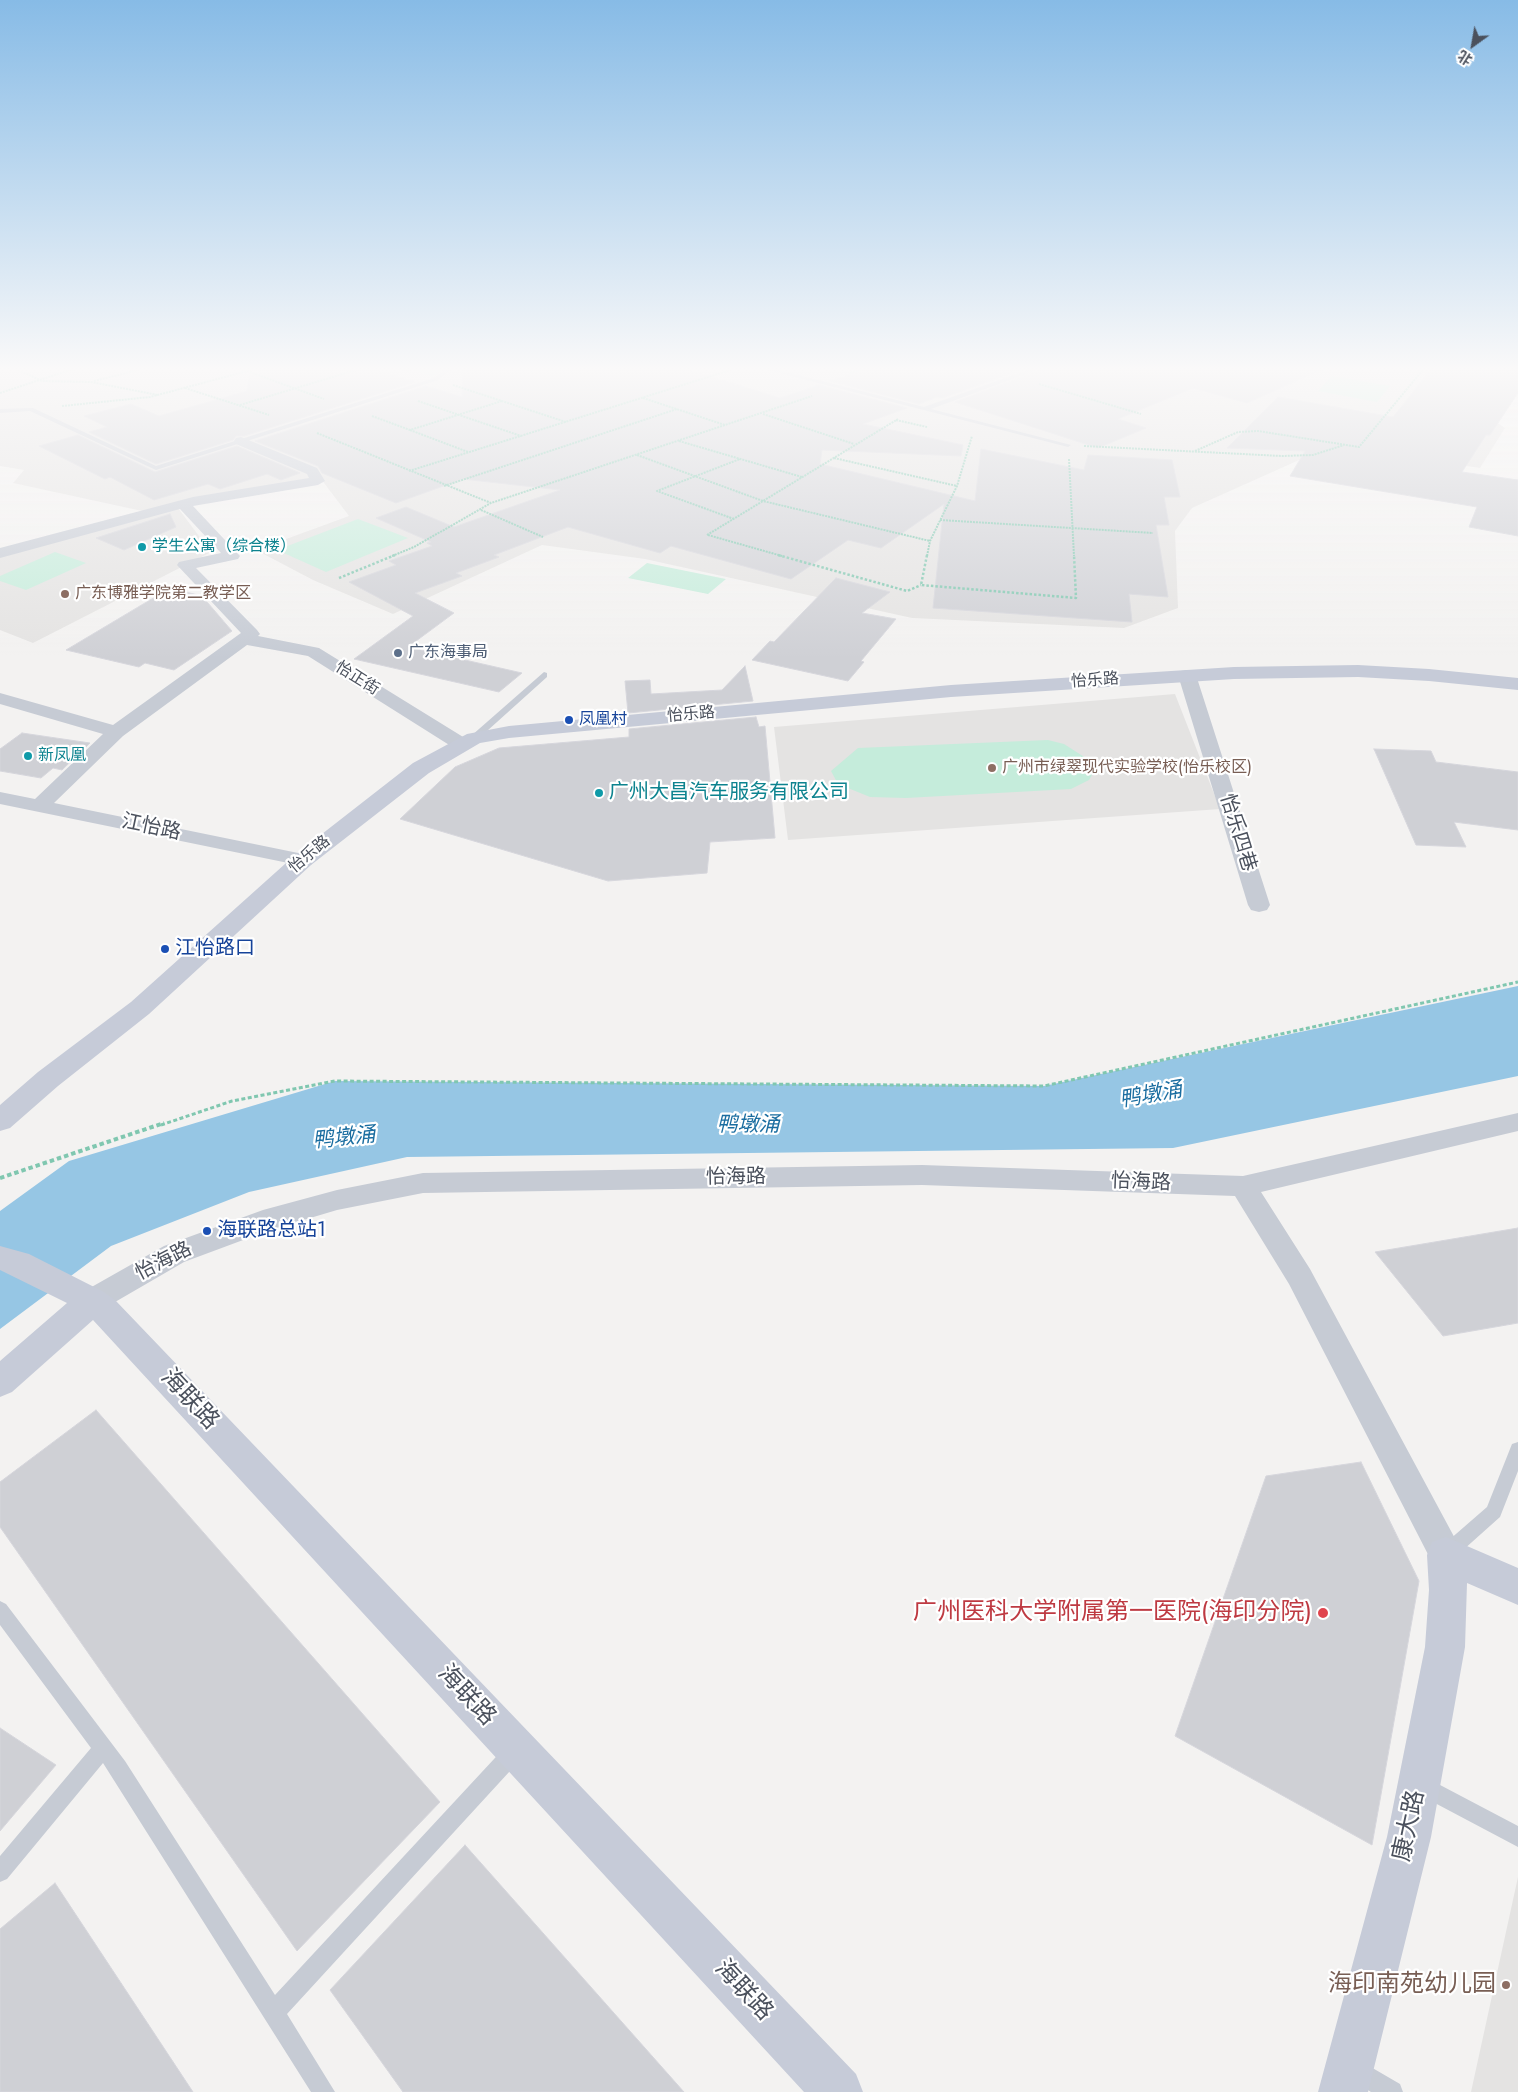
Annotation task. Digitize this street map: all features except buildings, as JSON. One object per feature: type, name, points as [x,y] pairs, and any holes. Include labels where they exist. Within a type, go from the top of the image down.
[{"type":"street","points":[[0,553],[183,504],[318,481],[312,471],[295,464]]},
{"type":"street","points":[[40,805],[116,732],[252,634],[185,565],[232,556],[183,504]]},
{"type":"street","name":"怡正街","points":[[244,639],[313,652],[468,741]]},
{"type":"street","name":"怡乐路","points":[[0,1121],[48,1080],[140,1008],[302,860],[392,789],[468,741],[509,732],[951,691],[1187,675],[1292,671],[1358,671],[1429,675],[1518,684]]},
{"type":"street","name":"怡乐四巷","points":[[1187,675],[1259,906]]},
{"type":"street","points":[[0,698],[116,732]]},
{"type":"street","name":"江怡路","points":[[0,798],[302,860]]},
{"type":"street","name":"怡海路","points":[[0,1382],[92,1301],[174,1254],[264,1221],[337,1200],[423,1183],[922,1175],[1243,1186],[1518,1122]]},
{"type":"street","points":[[1243,1186],[1300,1277],[1446,1555],[1518,1587]]},
{"type":"street","name":"海联路","points":[[0,1258],[18,1264],[92,1301],[110,1317],[838,2092]]},
{"type":"street","name":"康大路","points":[[1347,2079],[1384,1941],[1409,1837],[1445,1647],[1448,1590],[1446,1555]]},
{"type":"lane","points":[[147,464],[156,468],[170,464]]},
{"type":"lane","points":[[468,741],[544,675]]},
{"type":"lane","points":[[1446,1555],[1494,1512],[1518,1449]]},
{"type":"lane","points":[[0,1610],[118,1768],[324,2092]]},
{"type":"lane","points":[[0,1872],[103,1748]]},
{"type":"lane","points":[[273,2013],[516,1749]]},
{"type":"lane","points":[[1419,1783],[1518,1837]]},
{"type":"lane","points":[[1347,2079],[1392,2092]]},
{"type":"path","points":[[391,464],[491,503]]},
{"type":"path","points":[[409,471],[432,464]]},
{"type":"path","points":[[444,486],[512,464]]},
{"type":"path","points":[[340,578],[414,547],[491,503],[610,464]]},
{"type":"path","points":[[660,464],[763,501],[930,541]]},
{"type":"path","points":[[728,464],[657,490],[734,519]]},
{"type":"path","points":[[756,464],[802,477]]},
{"type":"path","points":[[825,464],[707,535],[906,591],[921,585],[1076,598],[1069,464]]},
{"type":"path","points":[[859,464],[957,486]]},
{"type":"path","points":[[921,585],[930,541],[957,486],[964,464]]},
{"type":"path","points":[[481,510],[543,537]]},
{"type":"path","points":[[940,520],[1153,533]]},
{"type":"path","points":[[0,1178],[232,1101],[335,1080],[1044,1086],[1518,982]]},
{"type":"shaded area","points":[[0,464],[1291,464],[1192,508],[1175,531],[1178,608],[1124,628],[912,618],[645,559],[542,545],[393,614],[313,580],[256,550],[349,516],[321,479],[142,511],[13,483],[24,470],[0,466]]},
{"type":"shaded area","points":[[1450,464],[1483,464],[1480,468]]},
{"type":"shaded area","name":"广东博雅学院第二教学区","points":[[178,508],[211,552],[33,643],[0,630],[0,557]]},
{"type":"shaded area","name":"广州市绿翠现代实验学校(怡乐校区)","points":[[1175,694],[1220,809],[788,840],[774,727]]},
{"type":"shaded area","name":"海印南苑幼儿园","points":[[1518,1877],[1518,2092],[1471,2092]]},
{"type":"green space","points":[[358,519],[408,538],[326,572],[277,550]]},
{"type":"green space","points":[[55,552],[86,563],[26,590],[0,581],[0,576]]},
{"type":"green space","points":[[647,563],[726,579],[708,594],[628,578]]},
{"type":"green space","points":[[1048,740],[1064,744],[1089,760],[1093,773],[1089,780],[1071,789],[906,798],[870,797],[838,784],[831,771],[858,748]]},
{"type":"water","name":"鸭墩涌","points":[[1518,986],[1518,1076],[1173,1148],[407,1157],[249,1192],[111,1246],[0,1329],[0,1211],[69,1161],[335,1081],[1044,1086]]},
{"type":"place","name":"学生公寓（综合楼）","points":[[142,547]]},
{"type":"place","name":"广东博雅学院第二教学区","points":[[65,594]]},
{"type":"place","name":"广东海事局","points":[[398,653]]},
{"type":"place","name":"凤凰村","points":[[569,720]]},
{"type":"place","name":"新凤凰","points":[[28,756]]},
{"type":"place","name":"广州市绿翠现代实验学校(怡乐校区)","points":[[992,768]]},
{"type":"place","name":"广州大昌汽车服务有限公司","points":[[599,793]]},
{"type":"place","name":"江怡路口","points":[[165,949]]},
{"type":"place","name":"海联路总站1","points":[[207,1231]]},
{"type":"place","name":"广州医科大学附属第一医院(海印分院)","points":[[1323,1613]]},
{"type":"place","name":"海印南苑幼儿园","points":[[1506,1985]]}]
